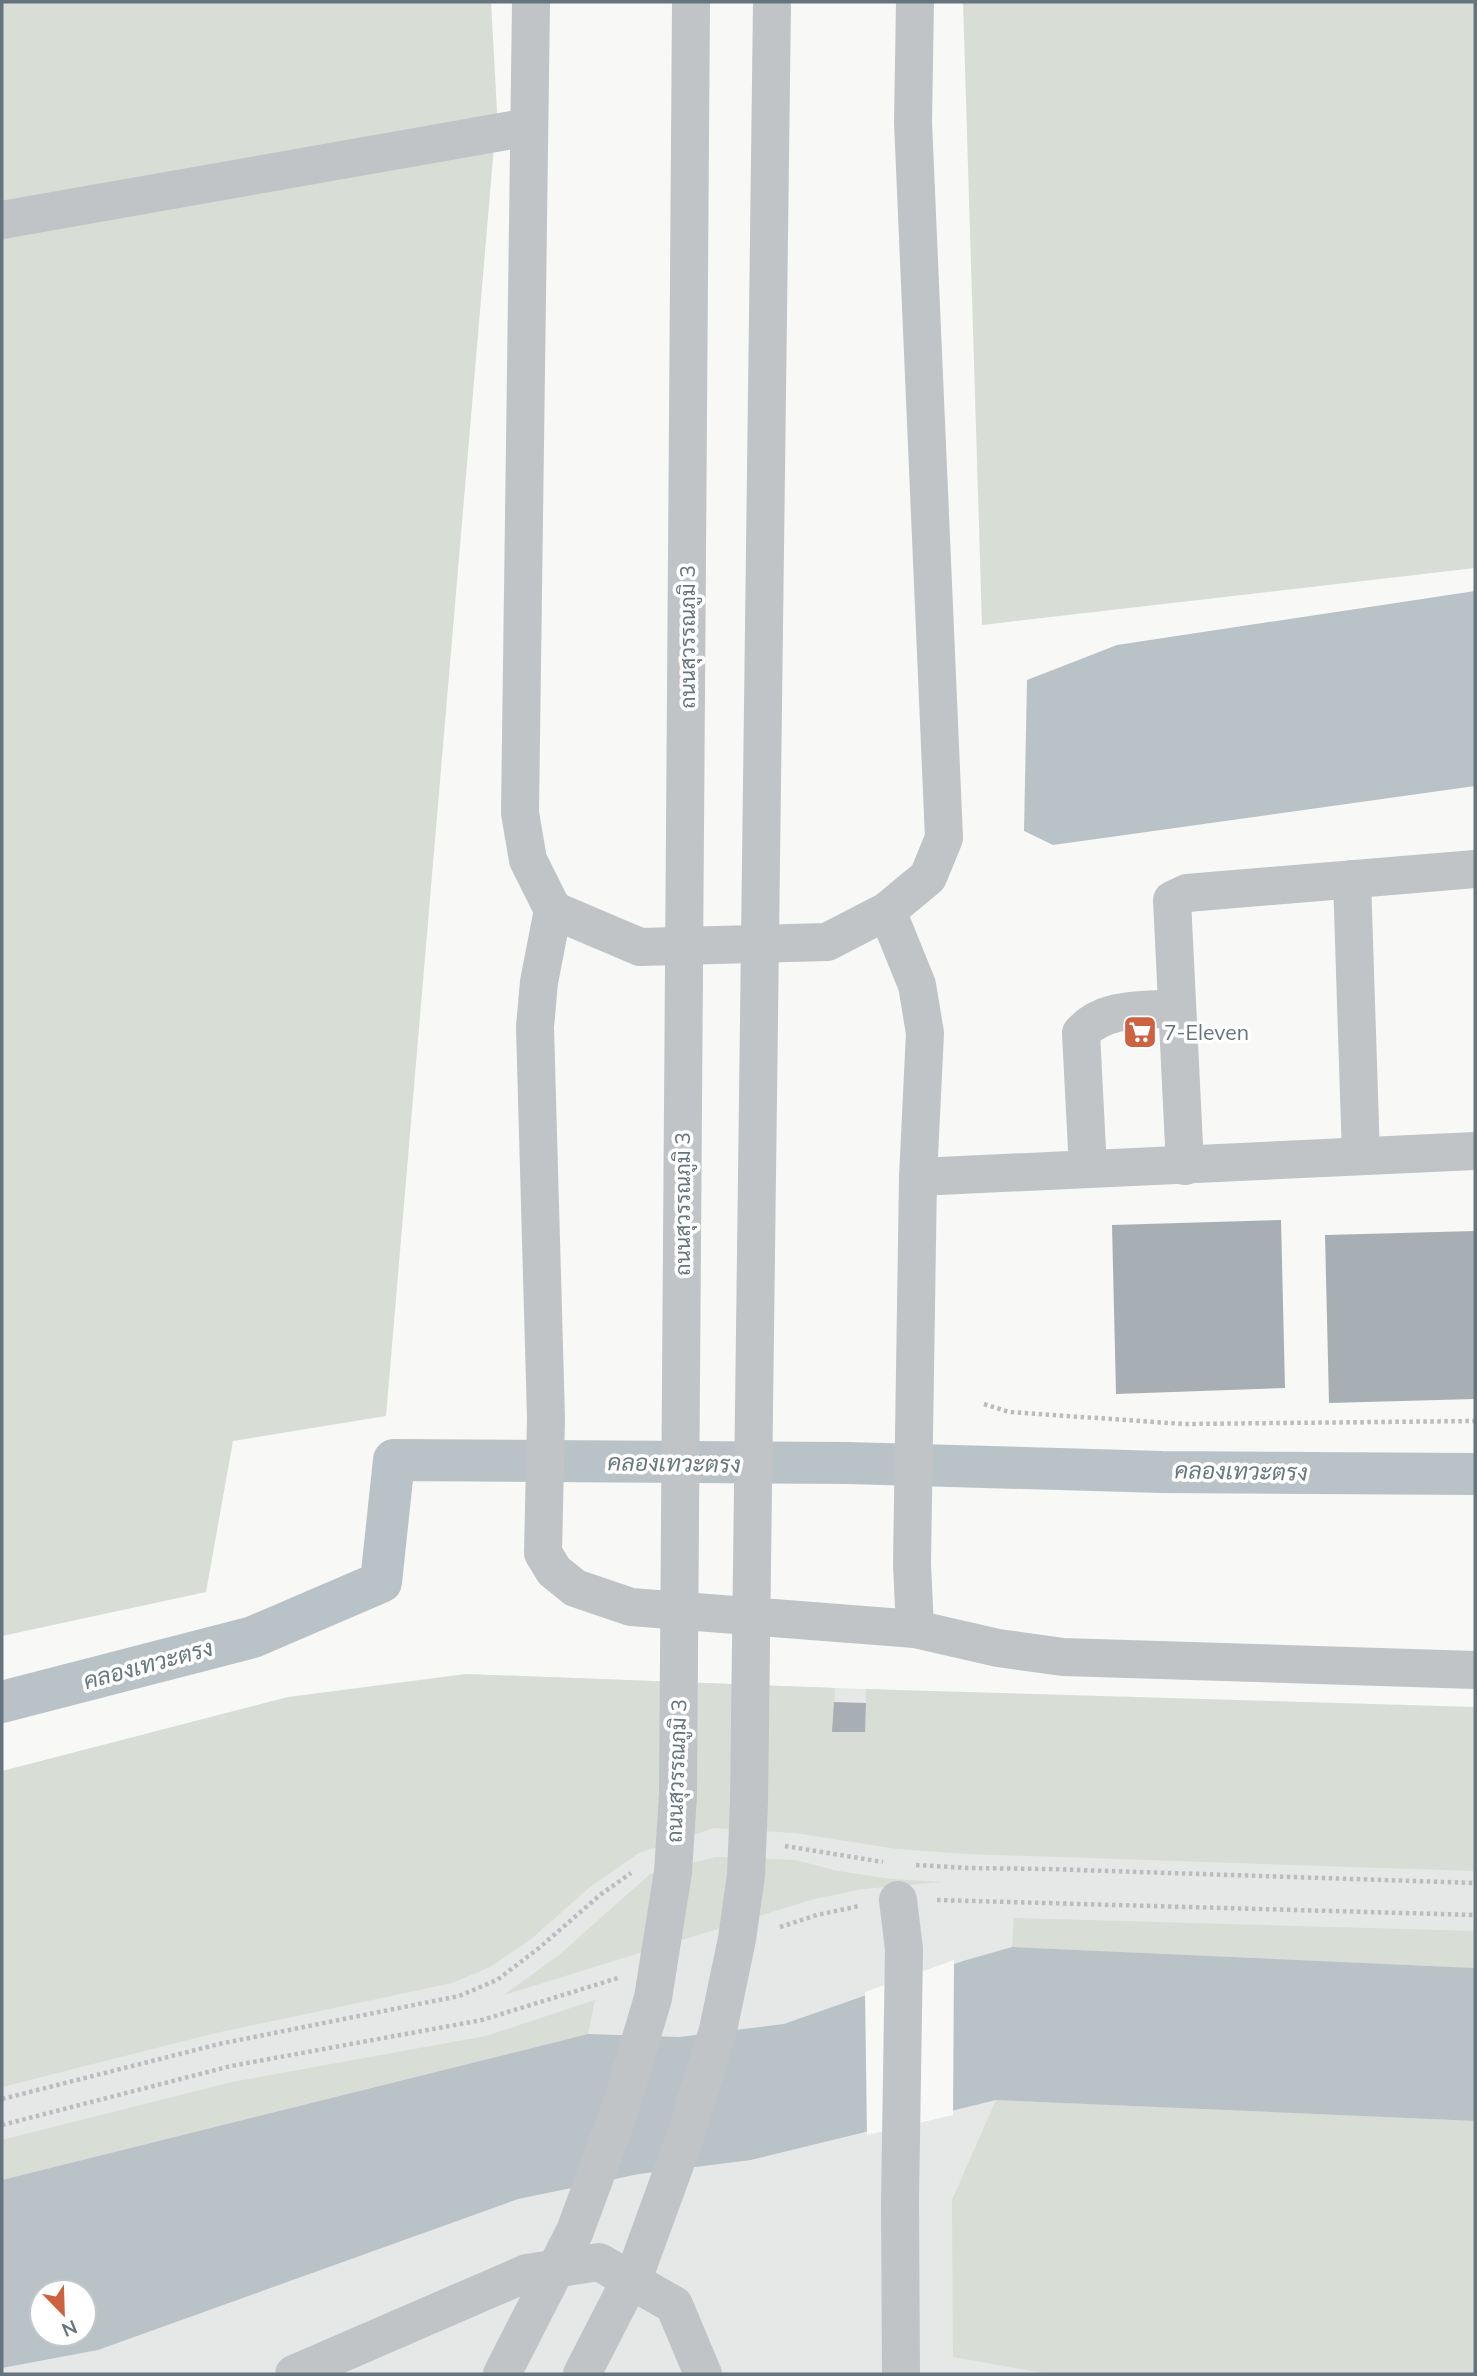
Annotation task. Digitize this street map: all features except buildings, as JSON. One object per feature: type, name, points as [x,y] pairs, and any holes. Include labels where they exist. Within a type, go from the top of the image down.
[{"type":"street","points":[[531,2],[520,813],[528,860],[553,910],[539,982],[535,1027],[547,1418],[543,1553],[554,1571],[575,1588],[631,1607],[915,1629],[998,1648],[1063,1657],[1475,1670]]},
{"type":"street","name":"ถนนสุวรรณภูมิ 3","points":[[502,2374],[575,2231],[621,2106],[653,1998],[673,1872],[678,1795],[691,2]]},
{"type":"street","points":[[582,2374],[639,2263],[685,2137],[718,2030],[737,1939],[746,1875],[772,2]]},
{"type":"street","points":[[553,910],[640,947],[827,942],[887,911],[928,877],[944,838],[913,122],[915,2]]},
{"type":"street","points":[[2,220],[529,127]]},
{"type":"street","points":[[1185,1166],[1172,900],[1187,893],[1475,869]]},
{"type":"street","points":[[1352,879],[1361,1156]]},
{"type":"street","points":[[887,911],[917,985],[925,1032],[918,1177],[912,1564],[915,1629]]},
{"type":"street","points":[[1088,1169],[1081,1033],[1090,1022],[1109,1013],[1177,1009]]},
{"type":"street","points":[[918,1177],[1475,1151]]},
{"type":"street","points":[[898,1900],[904,1949],[900,2202],[901,2374]]},
{"type":"street","points":[[294,2374],[527,2273],[599,2262],[674,2305],[703,2374]]},
{"type":"path","points":[[984,1404],[1009,1412],[1184,1424],[1475,1421]]},
{"type":"shaded area","points":[[2,2],[491,2],[497,111],[386,1416],[233,1441],[206,1592],[2,1636]]},
{"type":"shaded area","points":[[963,2],[1475,2],[1475,568],[982,625]]},
{"type":"shaded area","points":[[1475,591],[1475,786],[1053,845],[1024,831],[1027,680],[1117,645]]},
{"type":"shaded area","points":[[466,1674],[1475,1712],[1475,2374],[2,2374],[2,1903]]},
{"type":"shaded area","points":[[466,1674],[835,1688],[833,1732],[865,1732],[866,1689],[1475,1707],[1475,1871],[968,1854],[897,1849],[795,1833],[714,1828],[639,1853],[590,1887],[530,1940],[490,1967],[452,1983],[216,2033],[2,2087],[2,1771],[288,1697]]},
{"type":"shaded area","points":[[716,1857],[795,1860],[838,1871],[891,1879],[942,1882],[863,1889],[814,1899],[504,1995],[559,1955],[650,1874]]},
{"type":"shaded area","points":[[1014,1918],[1475,1931],[1475,1968],[1012,1947]]},
{"type":"shaded area","points":[[1012,1947],[1475,1968],[1475,2121],[996,2100],[751,2160],[639,2174],[518,2199],[98,2350],[2,2368],[2,2180],[588,2034],[679,2037],[784,2024],[963,1961]]},
{"type":"shaded area","points":[[595,2000],[588,2034],[2,2180],[2,2140],[232,2082],[486,2036]]},
{"type":"shaded area","points":[[996,2100],[1475,2121],[1475,2374],[1049,2374],[953,2357],[952,2200]]},
{"type":"pier","points":[[954,1960],[953,2115],[867,2135],[865,1992]]},
{"type":"waterway","name":"คลองเทวะตรง","points":[[2,1702],[253,1637],[381,1582],[394,1460],[848,1463],[1162,1472],[1475,1474]]},
{"type":"place","name":"7-Eleven","points":[[1140,1032]]}]
